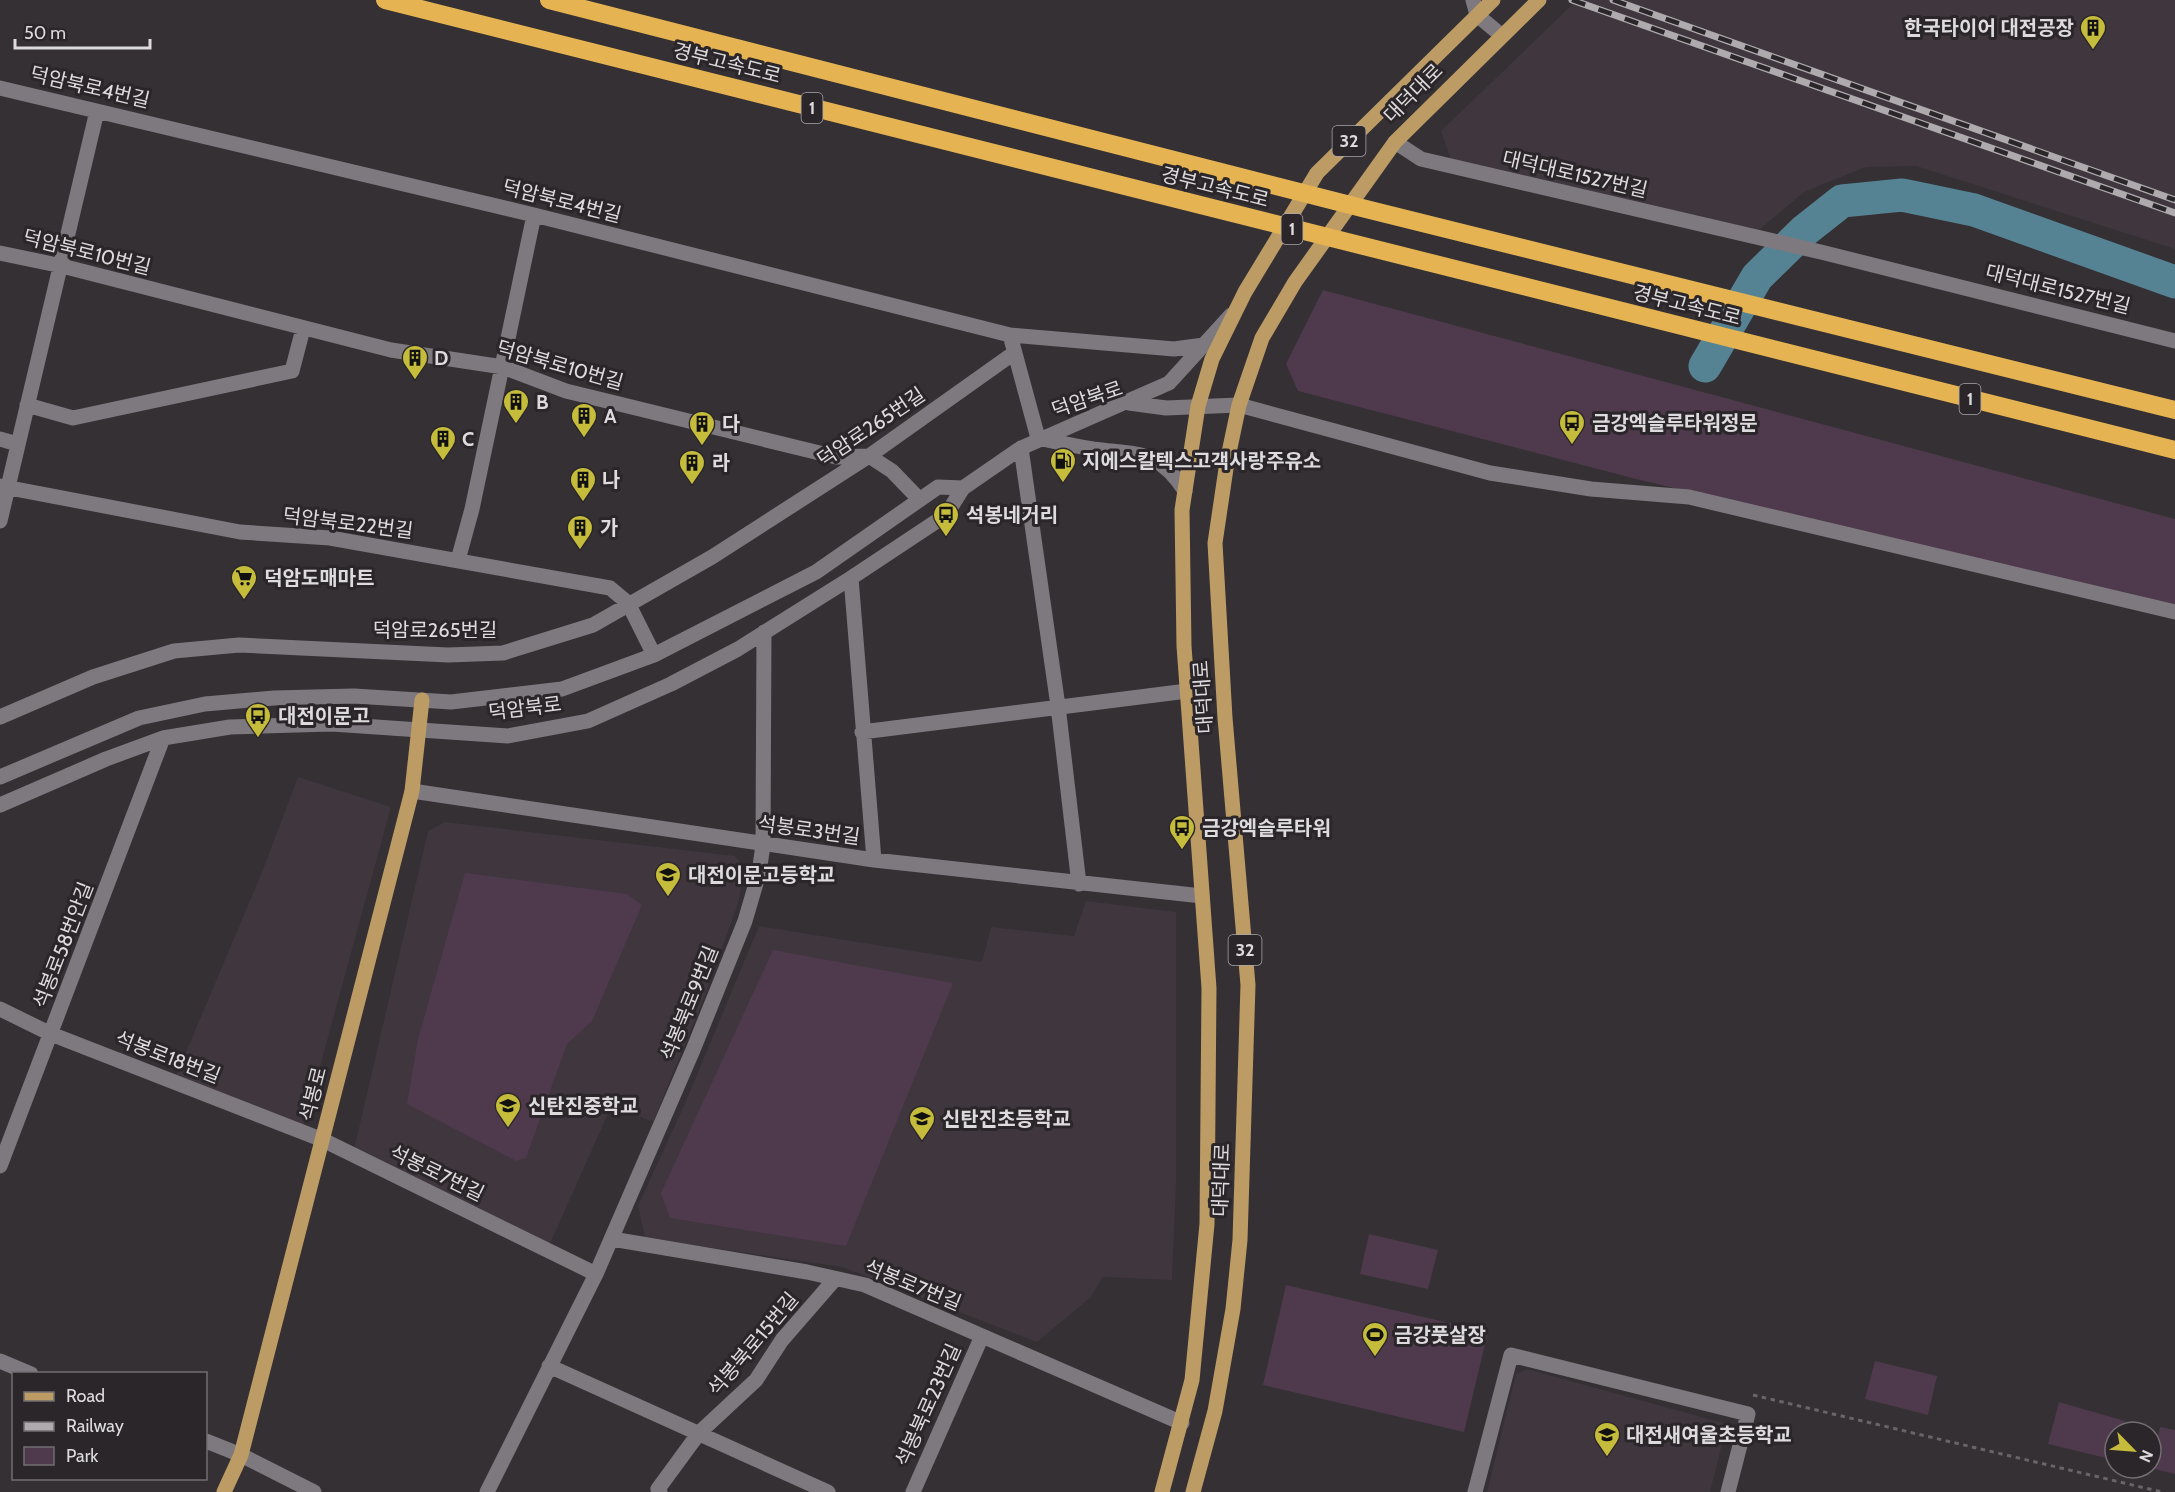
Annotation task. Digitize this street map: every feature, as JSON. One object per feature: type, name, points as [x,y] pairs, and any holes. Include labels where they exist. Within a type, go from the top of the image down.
[{"type":"highway","name":"경부고속도로","points":[[385,0],[1698,332],[2175,450]]},
{"type":"highway","name":"경부고속도로","points":[[549,0],[1362,208],[2175,410]]},
{"type":"main road","name":"대덕대로","points":[[1162,1492],[1192,1380],[1207,1224],[1209,988],[1184,646],[1182,510],[1198,406],[1212,359],[1237,308],[1317,173],[1475,8],[1493,0]]},
{"type":"main road","name":"대덕대로","points":[[1193,1492],[1215,1411],[1233,1309],[1240,1240],[1248,985],[1225,718],[1215,543],[1227,462],[1239,405],[1262,338],[1294,282],[1395,142],[1539,0]]},
{"type":"main road","name":"석봉로","points":[[224,1492],[241,1455],[412,791],[422,700]]},
{"type":"street","points":[[1475,8],[1501,35]]},
{"type":"street","name":"덕암북로4번길","points":[[0,88],[534,215],[1010,335]]},
{"type":"street","points":[[0,521],[4,486],[17,444],[62,266],[97,111]]},
{"type":"street","name":"대덕대로1527번길","points":[[1395,142],[1421,159],[1825,254],[2175,341]]},
{"type":"street","points":[[458,560],[472,509],[534,215]]},
{"type":"street","name":"덕암북로10번길","points":[[0,253],[62,266],[391,350],[503,367],[566,391],[836,457],[869,456]]},
{"type":"street","points":[[1129,403],[1169,383],[1237,308]]},
{"type":"street","points":[[27,405],[73,418],[292,371],[303,329]]},
{"type":"street","points":[[1185,491],[1173,472],[1154,459],[1133,453],[1038,438],[1010,335],[1174,349],[1204,345]]},
{"type":"street","name":"덕암로265번길","points":[[0,717],[93,677],[174,651],[239,645],[448,655],[503,653],[593,625],[627,603],[711,557],[869,456],[1014,353]]},
{"type":"street","name":"덕암북로","points":[[0,805],[106,759],[163,738],[230,727],[332,724],[419,732],[508,736],[588,721],[671,684],[764,632],[851,578],[946,515],[963,488],[1038,438],[1129,403],[1166,408],[1239,405],[1490,473],[1591,489],[1689,497],[2175,612]]},
{"type":"street","points":[[0,439],[17,444]]},
{"type":"street","points":[[1022,448],[1058,706],[1079,884]]},
{"type":"street","points":[[869,456],[892,471],[919,499]]},
{"type":"street","name":"덕암북로22번길","points":[[4,486],[240,532],[330,537],[610,588],[627,603],[654,655]]},
{"type":"street","name":"덕암북로","points":[[0,777],[139,718],[205,704],[274,698],[354,696],[451,702],[562,689],[654,655],[816,572],[938,487],[963,488]]},
{"type":"street","points":[[851,578],[874,860]]},
{"type":"street","name":"석봉북로9번길","points":[[488,1492],[612,1239],[745,921],[759,873],[763,845],[764,632]]},
{"type":"street","points":[[862,732],[1187,691]]},
{"type":"street","name":"석봉로58번안길","points":[[0,1166],[163,738]]},
{"type":"street","name":"석봉로3번길","points":[[412,791],[874,860],[1202,896]]},
{"type":"street","name":"석봉로18번길","points":[[0,1009],[51,1034],[323,1140]]},
{"type":"street","name":"석봉로7번길","points":[[323,1140],[596,1274]]},
{"type":"street","name":"석봉로7번길","points":[[612,1239],[866,1285],[1182,1424]]},
{"type":"street","name":"석봉북로15번길","points":[[660,1492],[658,1489],[699,1433],[756,1380],[782,1340],[835,1279]]},
{"type":"street","name":"석봉북로23번길","points":[[913,1492],[982,1336]]},
{"type":"street","points":[[1475,1492],[1511,1354],[1748,1414],[1728,1492]]},
{"type":"street","points":[[0,1362],[26,1372]]},
{"type":"street","points":[[549,1366],[828,1492]]},
{"type":"street","points":[[207,1441],[241,1455],[314,1492]]},
{"type":"path","points":[[1753,1395],[2162,1492]]},
{"type":"shaded area","points":[[1577,0],[2175,0],[2175,249],[1916,166],[1866,167],[1804,192],[1759,230],[1606,199],[1451,160],[1441,131]]},
{"type":"shaded area","points":[[298,777],[391,807],[301,1136],[173,1083],[262,872]]},
{"type":"shaded area","points":[[445,822],[735,856],[744,866],[739,901],[704,998],[653,1122],[612,1105],[549,1246],[352,1158],[428,831]]},
{"type":"shaded area","name":"신탄진초등학교","points":[[1086,901],[1176,912],[1176,1182],[1172,1280],[1103,1277],[1091,1297],[1037,1342],[842,1267],[645,1238],[638,1206],[686,1101],[759,926],[982,962],[991,927],[1074,936]]},
{"type":"shaded area","name":"대전새여울초등학교","points":[[1527,1369],[1727,1424],[1710,1492],[1487,1492],[1516,1374]]},
{"type":"green space","points":[[1323,290],[2175,519],[2175,607],[1636,479],[1298,391],[1286,364]]},
{"type":"green space","points":[[465,873],[627,894],[642,905],[592,1021],[567,1044],[526,1158],[516,1161],[407,1104],[418,1039]]},
{"type":"green space","points":[[773,950],[953,983],[846,1246],[670,1218],[661,1193]]},
{"type":"green space","points":[[1369,1234],[1438,1250],[1428,1289],[1360,1274]]},
{"type":"green space","name":"금강풋살장","points":[[1286,1285],[1488,1332],[1464,1432],[1263,1385]]},
{"type":"green space","points":[[1875,1361],[1937,1376],[1928,1415],[1865,1399]]},
{"type":"green space","points":[[2059,1402],[2122,1420],[2103,1420],[2103,1457],[2048,1444]]},
{"type":"green space","points":[[2163,1428],[2175,1430],[2175,1474],[2163,1471]]},
{"type":"waterway","points":[[1705,366],[1757,277],[1804,231],[1842,201],[1902,195],[1974,210],[2175,282]]},
{"type":"railway","points":[[1572,0],[2175,213]]},
{"type":"railway","points":[[1613,0],[2175,200]]},
{"type":"place","name":"한국타이어 대전공장","points":[[2093,51]]},
{"type":"place","name":"D","points":[[415,381]]},
{"type":"place","name":"B","points":[[516,425]]},
{"type":"place","name":"A","points":[[584,439]]},
{"type":"place","name":"금강엑슬루타워정문","points":[[1572,446]]},
{"type":"place","name":"다","points":[[702,447]]},
{"type":"place","name":"C","points":[[443,462]]},
{"type":"place","name":"지에스칼텍스고객사랑주유소","points":[[1063,484]]},
{"type":"place","name":"라","points":[[692,486]]},
{"type":"place","name":"나","points":[[583,503]]},
{"type":"place","name":"석봉네거리","points":[[946,538]]},
{"type":"place","name":"가","points":[[580,551]]},
{"type":"place","name":"덕암도매마트","points":[[244,601]]},
{"type":"place","name":"대전이문고","points":[[258,739]]},
{"type":"place","name":"금강엑슬루타워","points":[[1182,851]]},
{"type":"place","name":"대전이문고등학교","points":[[668,898]]},
{"type":"place","name":"신탄진중학교","points":[[508,1129]]},
{"type":"place","name":"신탄진초등학교","points":[[922,1142]]},
{"type":"place","name":"금강풋살장","points":[[1375,1358]]},
{"type":"place","name":"대전새여울초등학교","points":[[1607,1458]]}]
